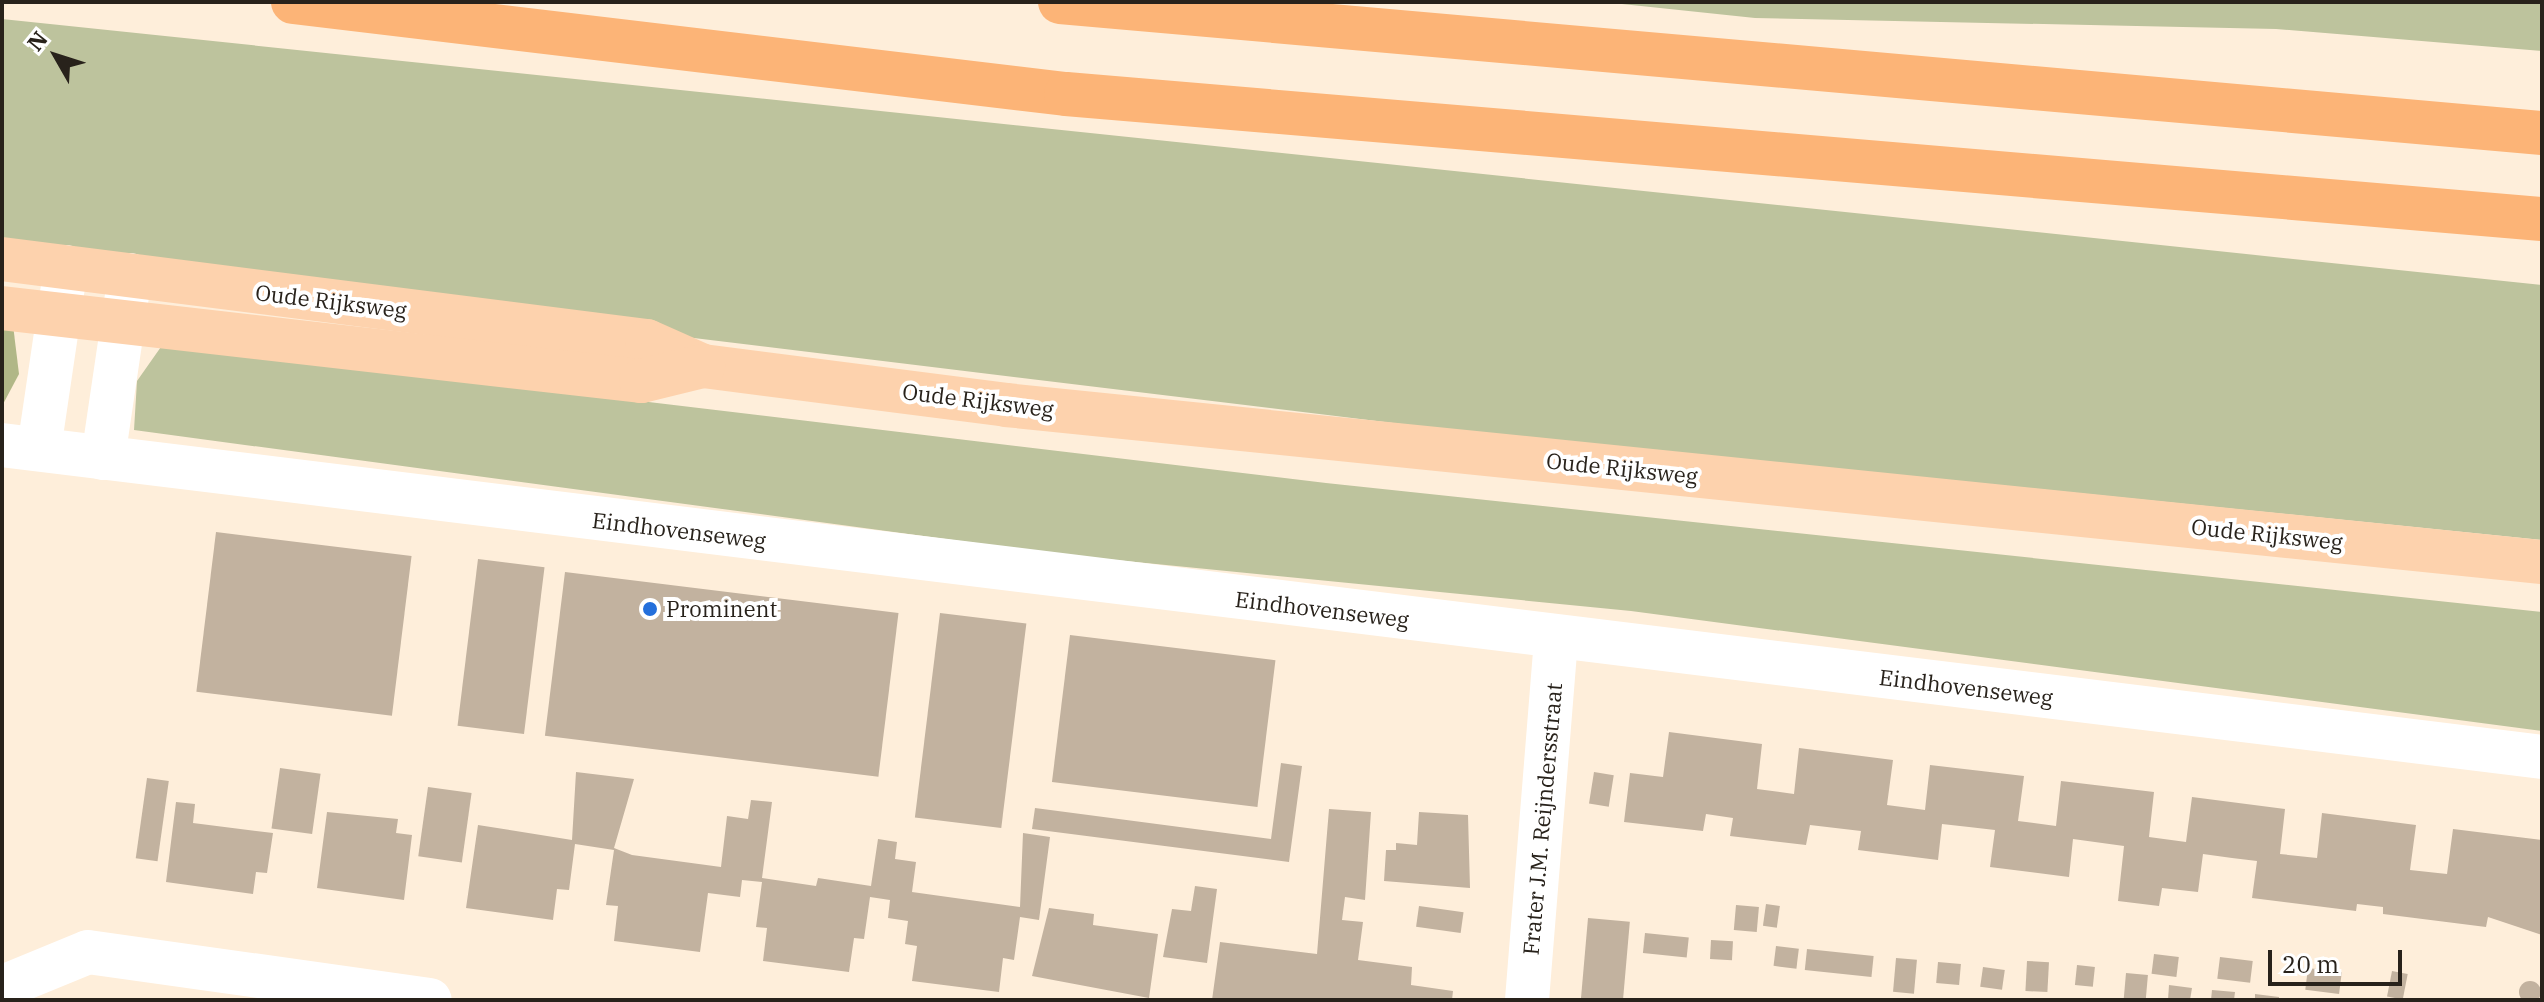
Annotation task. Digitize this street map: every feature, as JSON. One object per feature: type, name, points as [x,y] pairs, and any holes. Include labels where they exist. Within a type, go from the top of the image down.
[{"type":"highway","points":[[293,2],[1066,94],[2542,219]]},
{"type":"highway","points":[[1060,2],[2542,133]]},
{"type":"main road","name":"Oude Rijksweg","points":[[2,259],[647,341],[703,366],[1006,405],[2542,562]]},
{"type":"main road","name":"Oude Rijksweg","points":[[2,308],[641,381],[703,366]]},
{"type":"street","name":"Eindhovenseweg","points":[[66,267],[59,313],[20,447],[2542,757]]},
{"type":"street","points":[[103,458],[130,275]]},
{"type":"street","name":"Frater J.M. Reijndersstraat","points":[[1527,1000],[1556,638]]},
{"type":"street","points":[[8,986],[88,952],[430,1000]]},
{"type":"green space","points":[[1603,2],[2542,2],[2542,51],[2276,29],[1755,18]]},
{"type":"green space","points":[[2,19],[2542,285],[2542,540],[1434,428],[2,254]]},
{"type":"green space","points":[[2,324],[13,325],[19,374],[2,406]]},
{"type":"green space","points":[[163,344],[1326,483],[2542,612],[2542,731],[1631,611],[1065,555],[134,430],[137,381]]},
{"type":"building","points":[[216,532],[412,556],[392,716],[196,692]]},
{"type":"building","points":[[478,559],[545,567],[524,734],[458,726]]},
{"type":"building","points":[[565,572],[898,613],[878,777],[545,736]]},
{"type":"building","points":[[940,613],[1026,624],[1001,828],[915,817]]},
{"type":"building","points":[[1070,635],[1275,660],[1257,807],[1052,782]]},
{"type":"building","points":[[1669,732],[1762,744],[1757,789],[1794,794],[1799,748],[1893,760],[1887,805],[1925,810],[1930,765],[2024,776],[2018,821],[2056,826],[2061,781],[2154,792],[2149,837],[2186,842],[2192,797],[2285,809],[2280,854],[2317,858],[2322,813],[2416,825],[2410,870],[2447,874],[2453,829],[2542,840],[2542,935],[2488,917],[2486,927],[2383,914],[2383,907],[2357,904],[2356,911],[2252,898],[2257,861],[2203,854],[2198,892],[2162,888],[2159,906],[2118,901],[2124,846],[2073,839],[2069,877],[1990,867],[1995,830],[1942,824],[1938,860],[1858,850],[1861,831],[1810,825],[1806,845],[1730,836],[1733,818],[1706,814],[1703,831],[1624,822],[1630,773],[1663,777]]},
{"type":"building","points":[[1281,763],[1302,766],[1289,862],[1032,829],[1035,808],[1271,839]]},
{"type":"building","points":[[280,768],[321,774],[312,834],[272,828]]},
{"type":"building","points":[[576,772],[634,779],[614,848],[632,855],[721,867],[727,816],[748,819],[751,800],[772,802],[762,878],[816,886],[818,878],[871,886],[878,839],[897,842],[895,859],[916,862],[912,892],[1020,907],[1023,833],[1050,837],[1039,920],[1020,917],[1014,960],[1003,958],[999,992],[912,981],[917,946],[905,944],[908,921],[888,918],[890,900],[870,897],[864,939],[854,938],[849,972],[763,961],[767,928],[756,927],[762,882],[742,880],[740,897],[708,893],[700,952],[614,941],[618,906],[606,905],[614,850],[575,844],[569,890],[557,889],[553,920],[466,908],[478,825],[572,840]]},
{"type":"building","points":[[1594,772],[1614,775],[1609,807],[1589,804]]},
{"type":"building","points":[[147,778],[169,781],[158,861],[136,858]]},
{"type":"building","points":[[428,787],[472,793],[462,862],[418,856]]},
{"type":"building","points":[[176,802],[195,804],[193,823],[273,833],[267,873],[256,872],[253,894],[166,882]]},
{"type":"building","points":[[1329,809],[1371,812],[1365,900],[1345,897],[1342,920],[1363,922],[1358,960],[1412,967],[1411,985],[1453,991],[1452,1000],[1212,1000],[1220,942],[1317,954]]},
{"type":"building","points":[[327,812],[398,819],[396,833],[412,835],[404,900],[317,888]]},
{"type":"building","points":[[1419,812],[1468,815],[1470,888],[1384,881],[1386,850],[1396,850],[1396,843],[1417,845]]},
{"type":"building","points":[[1195,886],[1217,889],[1207,963],[1163,957],[1172,909],[1191,911]]},
{"type":"building","points":[[1766,904],[1780,906],[1777,928],[1763,926]]},
{"type":"building","points":[[1736,905],[1759,907],[1757,932],[1734,930]]},
{"type":"building","points":[[1419,906],[1464,912],[1461,933],[1416,927]]},
{"type":"building","points":[[1049,908],[1094,914],[1093,925],[1158,934],[1149,998],[1032,976]]},
{"type":"building","points":[[1588,918],[1630,922],[1623,1000],[1581,1000]]},
{"type":"building","points":[[1645,933],[1689,938],[1687,957],[1643,953]]},
{"type":"building","points":[[1711,940],[1733,941],[1732,960],[1710,959]]},
{"type":"building","points":[[1776,946],[1799,949],[1796,969],[1774,966]]},
{"type":"building","points":[[1807,949],[1874,956],[1871,977],[1805,970]]},
{"type":"building","points":[[2154,954],[2179,957],[2176,977],[2152,974]]},
{"type":"building","points":[[2220,957],[2253,961],[2250,983],[2217,979]]},
{"type":"building","points":[[1896,958],[1917,960],[1914,994],[1893,992]]},
{"type":"building","points":[[2027,961],[2049,962],[2047,992],[2025,991]]},
{"type":"building","points":[[1938,962],[1961,964],[1959,985],[1936,983]]},
{"type":"building","points":[[2077,965],[2095,967],[2093,987],[2075,985]]},
{"type":"building","points":[[1983,967],[2005,970],[2002,990],[1980,987]]},
{"type":"building","points":[[2308,968],[2342,972],[2339,994],[2305,990]]},
{"type":"building","points":[[2392,971],[2408,974],[2403,1000],[2387,997]]},
{"type":"building","points":[[2126,973],[2148,975],[2146,1000],[2124,1000]]},
{"type":"building","points":[[2530,981],[2538,984],[2541,992],[2538,1000],[2530,1003],[2522,1000],[2519,992],[2522,984]]},
{"type":"building","points":[[2169,985],[2192,988],[2190,1000],[2168,1000]]},
{"type":"building","points":[[2212,990],[2235,992],[2234,1000],[2211,1000]]},
{"type":"building","points":[[2255,994],[2279,997],[2279,1000],[2255,1000]]},
{"type":"place","name":"Prominent","points":[[650,609]]}]
